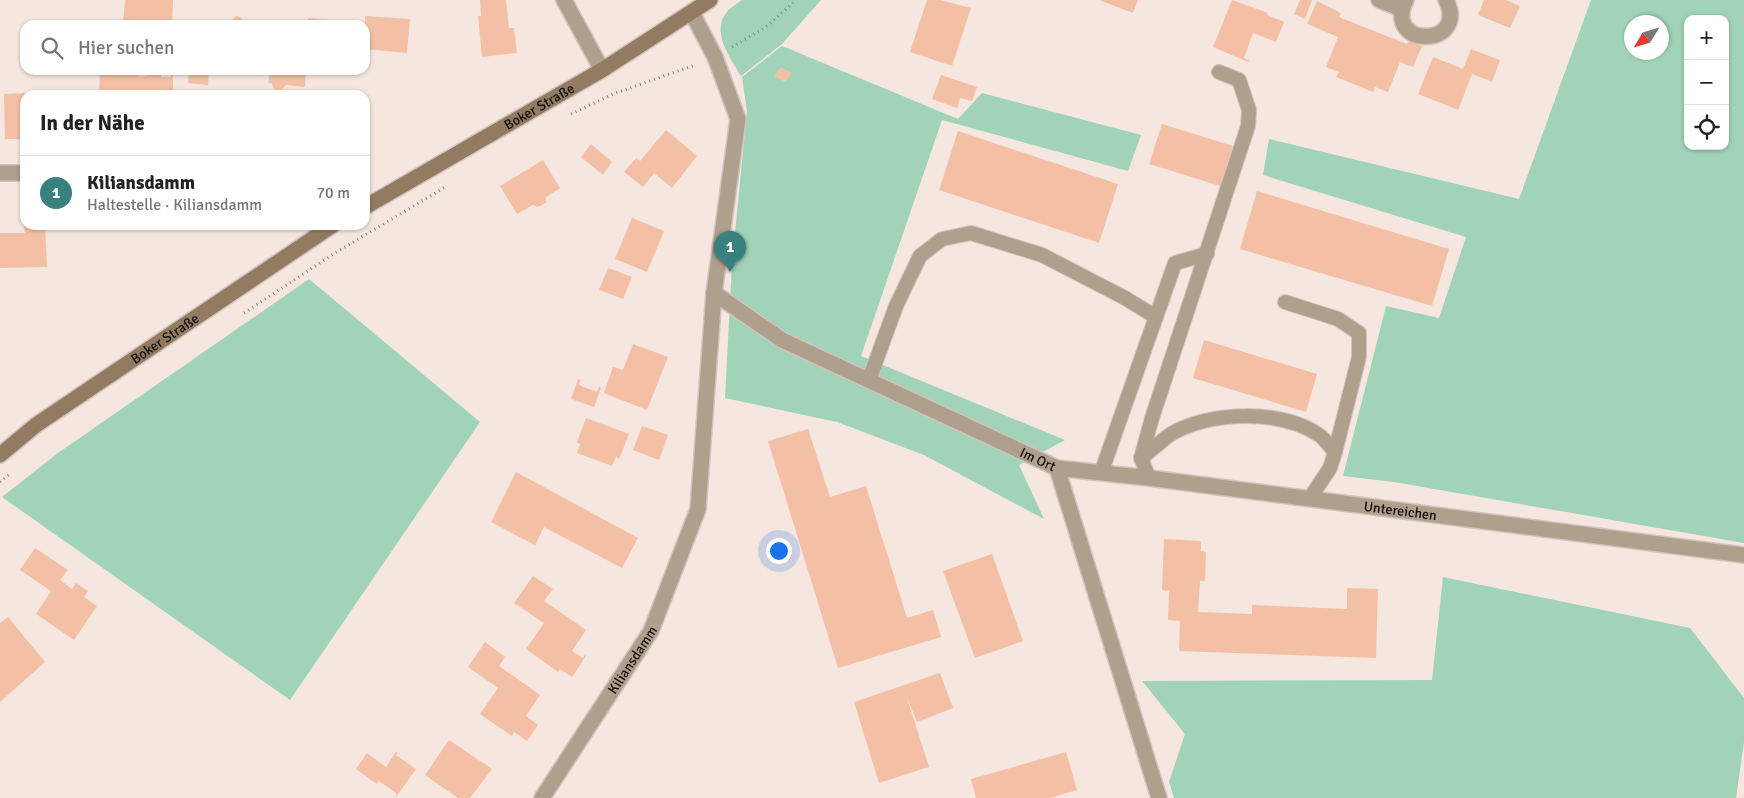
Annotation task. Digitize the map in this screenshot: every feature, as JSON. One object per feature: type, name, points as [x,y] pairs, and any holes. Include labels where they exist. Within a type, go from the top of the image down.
[{"type":"main road","name":"Boker Straße","points":[[370,204],[602,70],[710,0]]},
{"type":"main road","name":"Boker Straße","points":[[0,455],[36,425],[320,230]]},
{"type":"street","points":[[564,0],[602,70]]},
{"type":"street","points":[[1380,0],[1404,4],[1402,19],[1406,29],[1414,35],[1424,38],[1435,36],[1444,30],[1449,22],[1450,11],[1446,0]]},
{"type":"street","name":"Kiliansdamm","points":[[542,798],[651,631],[698,509],[714,293],[738,119],[715,57],[692,13]]},
{"type":"street","points":[[0,173],[20,173]]},
{"type":"street","name":"Im Ort","points":[[714,293],[782,340],[1057,468],[1159,798]]},
{"type":"street","name":"Untereichen","points":[[1057,468],[1310,498],[1744,555]]},
{"type":"lane","points":[[1149,478],[1141,458],[1152,418],[1248,126],[1249,110],[1239,80],[1219,72]]},
{"type":"lane","points":[[869,380],[896,306],[920,256],[942,239],[971,232],[1042,255],[1125,298],[1156,317]]},
{"type":"lane","points":[[1101,473],[1175,263],[1207,254]]},
{"type":"lane","points":[[1285,302],[1338,319],[1359,333],[1359,356],[1335,452],[1330,468],[1310,498]]},
{"type":"lane","points":[[1141,458],[1171,434],[1212,418],[1240,415],[1286,421],[1320,435],[1335,452]]},
{"type":"path","points":[[562,118],[613,94],[715,57],[766,27],[796,0]]},
{"type":"path","points":[[335,253],[453,183]]},
{"type":"green space","points":[[742,0],[821,0],[782,44],[741,76],[724,46],[721,29],[722,21],[727,11]]},
{"type":"green space","points":[[1591,0],[1744,0],[1744,543],[1394,482],[1343,476],[1386,306],[1439,318],[1466,237],[1263,175],[1269,139],[1519,199]]},
{"type":"green space","points":[[782,46],[958,119],[982,93],[1141,135],[1128,171],[942,120],[861,356],[1065,440],[1019,465],[1044,519],[924,455],[837,422],[725,398],[732,264],[747,111],[742,77]]},
{"type":"green space","points":[[309,279],[480,422],[290,700],[2,497],[58,453]]},
{"type":"green space","points":[[1443,577],[1690,628],[1744,698],[1744,742],[1736,798],[1174,798],[1169,782],[1185,734],[1142,681],[1432,680]]},
{"type":"building","points":[[125,0],[173,0],[172,20],[123,20]]},
{"type":"building","points":[[480,0],[506,0],[509,28],[514,28],[517,53],[482,57],[478,16],[481,16]]},
{"type":"building","points":[[927,0],[940,0],[971,8],[952,66],[910,52]]},
{"type":"building","points":[[1099,0],[1138,0],[1133,13]]},
{"type":"building","points":[[1232,0],[1268,13],[1267,15],[1284,22],[1276,42],[1253,33],[1244,58],[1249,60],[1248,62],[1213,47]]},
{"type":"building","points":[[1300,0],[1312,0],[1305,19],[1294,14]]},
{"type":"building","points":[[1484,0],[1506,0],[1520,6],[1510,28],[1478,15]]},
{"type":"building","points":[[1317,1],[1341,13],[1339,17],[1407,44],[1409,41],[1422,46],[1413,67],[1400,62],[1388,92],[1375,87],[1373,92],[1336,77],[1339,72],[1326,67],[1338,37],[1307,24]]},
{"type":"building","points":[[236,16],[242,20],[232,20]]},
{"type":"building","points":[[365,16],[410,19],[407,53],[370,49],[370,20],[365,20]]},
{"type":"building","points":[[308,18],[328,20],[308,20]]},
{"type":"building","points":[[1471,49],[1500,60],[1492,82],[1472,74],[1458,110],[1418,94],[1433,57],[1463,69]]},
{"type":"building","points":[[781,67],[792,73],[785,82],[774,76]]},
{"type":"building","points":[[100,75],[161,75],[161,77],[171,77],[173,75],[173,90],[99,90]]},
{"type":"building","points":[[189,75],[209,75],[208,85],[188,83]]},
{"type":"building","points":[[269,75],[306,75],[305,87],[286,85],[278,90],[273,88],[272,83],[268,83]]},
{"type":"building","points":[[941,75],[977,87],[972,101],[960,98],[957,108],[932,99]]},
{"type":"building","points":[[20,93],[20,139],[5,139],[4,94]]},
{"type":"building","points":[[1162,124],[1233,146],[1220,186],[1149,164]]},
{"type":"building","points":[[666,130],[697,156],[672,188],[654,173],[643,187],[624,172],[636,158],[640,161]]},
{"type":"building","points":[[958,131],[1118,184],[1099,243],[939,190]]},
{"type":"building","points":[[591,144],[612,162],[603,175],[581,157]]},
{"type":"building","points":[[543,160],[560,188],[546,197],[546,203],[537,207],[533,205],[517,214],[500,186]]},
{"type":"building","points":[[1257,191],[1449,249],[1432,306],[1240,249]]},
{"type":"building","points":[[632,218],[664,231],[647,272],[615,259]]},
{"type":"building","points":[[25,230],[45,230],[47,267],[0,268],[0,233],[25,233]]},
{"type":"building","points":[[608,268],[632,277],[623,299],[599,290]]},
{"type":"building","points":[[1204,340],[1317,374],[1306,412],[1193,378]]},
{"type":"building","points":[[633,344],[668,357],[647,410],[604,393],[613,367],[623,370]]},
{"type":"building","points":[[578,379],[581,380],[579,385],[597,392],[599,387],[601,388],[594,407],[571,399]]},
{"type":"building","points":[[586,418],[629,434],[619,459],[616,457],[612,466],[577,453],[580,444],[577,442]]},
{"type":"building","points":[[642,426],[668,435],[659,460],[633,450]]},
{"type":"building","points":[[808,429],[830,497],[866,486],[907,618],[933,610],[941,637],[838,668],[768,441]]},
{"type":"building","points":[[516,472],[638,538],[622,568],[544,527],[535,545],[491,522]]},
{"type":"building","points":[[1164,539],[1201,541],[1201,551],[1206,552],[1205,581],[1200,581],[1198,612],[1252,614],[1252,605],[1347,609],[1347,588],[1378,589],[1376,658],[1179,651],[1180,621],[1168,620],[1169,591],[1162,590]]},
{"type":"building","points":[[35,548],[68,570],[60,580],[72,589],[76,583],[88,591],[84,597],[97,606],[74,640],[36,614],[51,591],[20,570]]},
{"type":"building","points":[[992,554],[1023,641],[975,658],[943,571]]},
{"type":"building","points":[[533,576],[553,589],[544,601],[586,630],[572,651],[583,658],[586,656],[572,677],[560,669],[558,672],[526,649],[544,623],[514,603]]},
{"type":"building","points":[[8,617],[45,662],[0,702],[0,623]]},
{"type":"building","points":[[485,642],[505,657],[499,666],[540,695],[526,716],[538,725],[527,741],[514,732],[512,736],[480,714],[498,688],[468,667]]},
{"type":"building","points":[[940,673],[953,708],[917,722],[906,695],[929,767],[879,783],[854,702]]},
{"type":"building","points":[[449,740],[492,769],[470,798],[458,798],[425,775]]},
{"type":"building","points":[[396,752],[398,753],[396,755],[416,769],[396,797],[396,793],[379,781],[377,784],[356,769],[367,753],[386,767]]},
{"type":"building","points":[[1066,752],[1077,790],[1050,798],[976,798],[971,779]]},
{"type":"place","name":"Kiliansdamm","points":[[730,272]]}]
